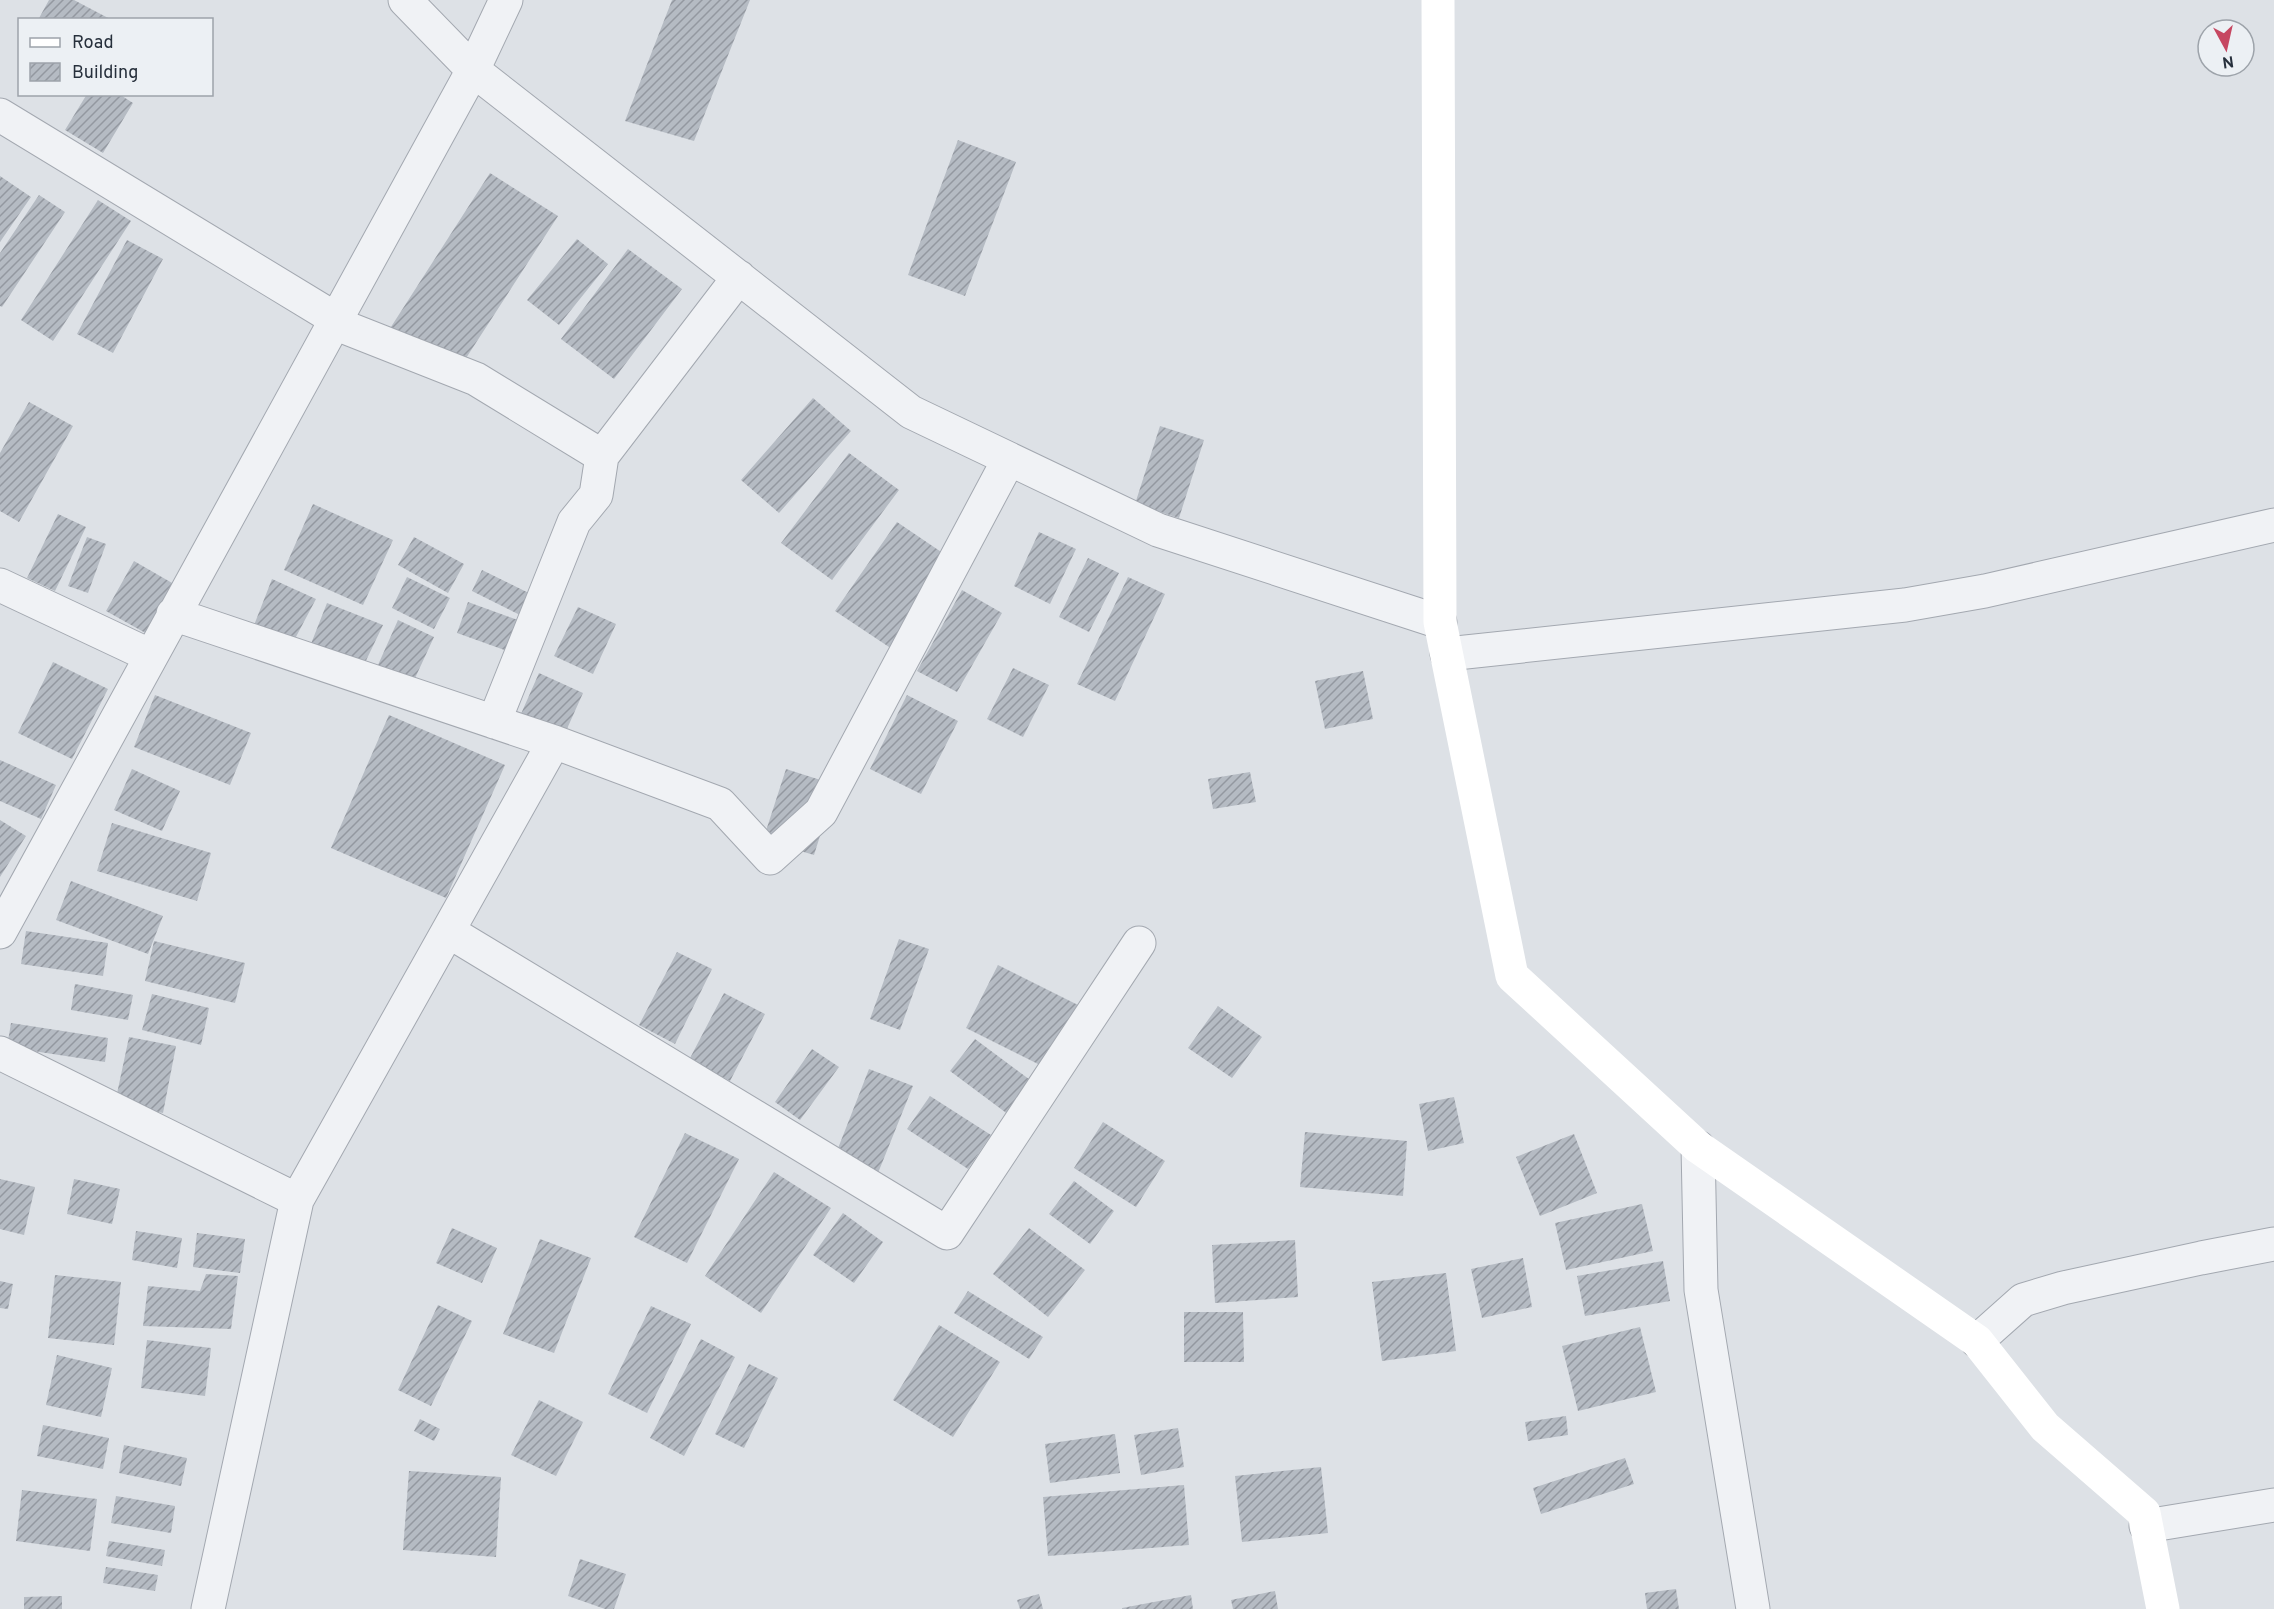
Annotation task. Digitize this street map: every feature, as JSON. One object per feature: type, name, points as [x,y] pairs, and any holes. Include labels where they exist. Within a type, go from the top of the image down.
[{"type":"main road","points":[[1438,0],[1440,622],[1512,976],[1698,1147],[1977,1341],[2045,1427],[2144,1513],[2163,1609]]},
{"type":"street","points":[[405,0],[473,70],[911,412],[1158,530],[1440,622]]},
{"type":"street","points":[[0,932],[473,70],[507,0]]},
{"type":"street","points":[[0,115],[334,318],[334,323]]},
{"type":"street","points":[[494,722],[574,522],[596,495],[602,456],[739,277]]},
{"type":"street","points":[[334,323],[476,379],[602,456]]},
{"type":"street","points":[[173,614],[554,742],[720,804],[770,858],[821,812],[1009,459]]},
{"type":"street","points":[[1447,654],[1905,605],[1985,591],[2274,525]]},
{"type":"street","points":[[0,585],[152,656]]},
{"type":"street","points":[[208,1609],[297,1200],[554,742]]},
{"type":"street","points":[[448,931],[947,1233],[1139,943]]},
{"type":"street","points":[[0,1053],[297,1200]]},
{"type":"street","points":[[1698,1147],[1701,1290],[1753,1609]]},
{"type":"street","points":[[1977,1341],[2023,1300],[2063,1288],[2274,1244]]},
{"type":"street","points":[[2146,1526],[2274,1504]]},
{"type":"building","points":[[49,0],[74,0],[108,18],[39,18]]},
{"type":"building","points":[[672,0],[750,0],[694,141],[625,121]]},
{"type":"building","points":[[86,96],[122,96],[133,103],[103,153],[65,130]]},
{"type":"building","points":[[958,140],[1016,162],[965,296],[908,275]]},
{"type":"building","points":[[490,173],[558,216],[457,372],[389,330]]},
{"type":"building","points":[[0,176],[31,197],[0,242]]},
{"type":"building","points":[[39,195],[65,212],[2,307],[0,306],[0,253]]},
{"type":"building","points":[[98,200],[131,221],[53,341],[21,320]]},
{"type":"building","points":[[577,239],[608,264],[559,325],[527,300]]},
{"type":"building","points":[[127,240],[163,259],[113,353],[77,334]]},
{"type":"building","points":[[628,249],[682,289],[614,379],[561,339]]},
{"type":"building","points":[[813,398],[851,431],[779,513],[741,480]]},
{"type":"building","points":[[29,402],[73,426],[19,522],[0,511],[0,453]]},
{"type":"building","points":[[1160,426],[1204,440],[1179,518],[1135,504]]},
{"type":"building","points":[[849,453],[899,490],[832,580],[781,543]]},
{"type":"building","points":[[313,504],[393,540],[363,605],[284,570]]},
{"type":"building","points":[[58,514],[86,527],[55,591],[27,578]]},
{"type":"building","points":[[897,522],[959,564],[898,653],[835,611]]},
{"type":"building","points":[[1039,532],[1076,549],[1050,604],[1014,586]]},
{"type":"building","points":[[87,537],[106,544],[88,593],[68,586]]},
{"type":"building","points":[[414,537],[464,564],[448,593],[398,565]]},
{"type":"building","points":[[1088,558],[1119,573],[1089,632],[1059,617]]},
{"type":"building","points":[[134,561],[186,591],[158,640],[106,611]]},
{"type":"building","points":[[482,570],[543,600],[532,621],[472,591]]},
{"type":"building","points":[[407,577],[450,598],[434,629],[392,608]]},
{"type":"building","points":[[1128,577],[1165,594],[1115,701],[1077,684]]},
{"type":"building","points":[[272,579],[316,599],[289,650],[251,633]]},
{"type":"building","points":[[962,590],[1002,613],[957,692],[917,671]]},
{"type":"building","points":[[468,602],[529,624],[518,655],[457,633]]},
{"type":"building","points":[[327,603],[383,625],[362,669],[307,654]]},
{"type":"building","points":[[578,607],[616,624],[593,674],[554,656]]},
{"type":"building","points":[[398,620],[434,637],[410,689],[374,674]]},
{"type":"building","points":[[53,662],[108,689],[72,759],[18,733]]},
{"type":"building","points":[[1013,668],[1049,685],[1023,737],[987,719]]},
{"type":"building","points":[[1363,671],[1373,719],[1325,729],[1315,681]]},
{"type":"building","points":[[539,673],[583,693],[562,740],[517,723]]},
{"type":"building","points":[[155,695],[251,733],[230,785],[134,747]]},
{"type":"building","points":[[907,695],[958,721],[921,794],[870,769]]},
{"type":"building","points":[[389,715],[505,765],[446,898],[331,848]]},
{"type":"building","points":[[0,760],[56,785],[41,819],[0,801]]},
{"type":"building","points":[[132,769],[180,791],[162,831],[114,810]]},
{"type":"building","points":[[786,769],[836,785],[814,855],[763,840]]},
{"type":"building","points":[[1250,772],[1256,802],[1213,809],[1208,779]]},
{"type":"building","points":[[0,820],[26,836],[0,877]]},
{"type":"building","points":[[112,823],[211,853],[197,901],[97,871]]},
{"type":"building","points":[[71,881],[163,916],[148,954],[56,920]]},
{"type":"building","points":[[26,931],[108,943],[103,976],[21,964]]},
{"type":"building","points":[[899,939],[929,949],[900,1030],[870,1019]]},
{"type":"building","points":[[154,941],[245,963],[235,1003],[145,981]]},
{"type":"building","points":[[677,952],[712,969],[675,1044],[639,1025]]},
{"type":"building","points":[[998,965],[1078,1005],[1046,1068],[966,1028]]},
{"type":"building","points":[[75,984],[133,995],[128,1020],[71,1010]]},
{"type":"building","points":[[724,993],[765,1014],[730,1081],[689,1060]]},
{"type":"building","points":[[152,994],[209,1008],[201,1045],[142,1030]]},
{"type":"building","points":[[1218,1006],[1262,1037],[1232,1078],[1188,1048]]},
{"type":"building","points":[[11,1023],[108,1038],[105,1062],[7,1047]]},
{"type":"building","points":[[129,1037],[176,1046],[163,1113],[115,1103]]},
{"type":"building","points":[[975,1039],[1037,1085],[1013,1118],[950,1071]]},
{"type":"building","points":[[812,1049],[839,1067],[800,1120],[775,1102]]},
{"type":"building","points":[[869,1069],[913,1086],[878,1173],[835,1156]]},
{"type":"building","points":[[930,1096],[991,1135],[968,1169],[907,1129]]},
{"type":"building","points":[[1454,1097],[1464,1143],[1428,1151],[1419,1104]]},
{"type":"building","points":[[1103,1122],[1165,1161],[1136,1207],[1074,1168]]},
{"type":"building","points":[[1305,1132],[1407,1141],[1403,1196],[1300,1187]]},
{"type":"building","points":[[685,1133],[739,1159],[687,1263],[634,1237]]},
{"type":"building","points":[[1574,1134],[1597,1193],[1540,1216],[1516,1157]]},
{"type":"building","points":[[774,1172],[831,1208],[761,1313],[705,1276]]},
{"type":"building","points":[[0,1179],[35,1187],[24,1235],[0,1229]]},
{"type":"building","points":[[74,1179],[120,1189],[112,1224],[67,1214]]},
{"type":"building","points":[[1074,1181],[1114,1211],[1090,1244],[1049,1214]]},
{"type":"building","points":[[1642,1204],[1653,1251],[1566,1270],[1555,1223]]},
{"type":"building","points":[[843,1213],[883,1242],[854,1283],[813,1255]]},
{"type":"building","points":[[452,1228],[497,1248],[482,1283],[436,1263]]},
{"type":"building","points":[[1029,1228],[1085,1270],[1048,1317],[993,1274]]},
{"type":"building","points":[[136,1231],[182,1238],[177,1268],[132,1260]]},
{"type":"building","points":[[197,1233],[245,1239],[240,1273],[193,1267]]},
{"type":"building","points":[[540,1239],[591,1258],[554,1353],[503,1334]]},
{"type":"building","points":[[1295,1240],[1298,1297],[1215,1303],[1212,1245]]},
{"type":"building","points":[[1523,1258],[1532,1307],[1482,1318],[1471,1269]]},
{"type":"building","points":[[1663,1261],[1670,1301],[1585,1316],[1577,1276]]},
{"type":"building","points":[[1446,1273],[1456,1351],[1382,1361],[1372,1282]]},
{"type":"building","points":[[206,1274],[238,1276],[231,1329],[143,1326],[148,1286],[200,1291]]},
{"type":"building","points":[[55,1275],[121,1282],[114,1345],[48,1338]]},
{"type":"building","points":[[0,1281],[13,1284],[8,1309],[0,1308]]},
{"type":"building","points":[[968,1291],[1043,1337],[1029,1359],[954,1313]]},
{"type":"building","points":[[438,1305],[472,1321],[431,1406],[398,1390]]},
{"type":"building","points":[[651,1306],[691,1324],[647,1413],[608,1394]]},
{"type":"building","points":[[1184,1312],[1243,1312],[1244,1362],[1184,1362]]},
{"type":"building","points":[[939,1325],[1000,1362],[953,1437],[893,1400]]},
{"type":"building","points":[[1640,1327],[1656,1392],[1578,1411],[1562,1346]]},
{"type":"building","points":[[701,1339],[735,1357],[684,1456],[650,1438]]},
{"type":"building","points":[[147,1340],[211,1348],[205,1396],[141,1388]]},
{"type":"building","points":[[57,1355],[112,1368],[101,1417],[46,1405]]},
{"type":"building","points":[[749,1364],[778,1378],[744,1448],[715,1434]]},
{"type":"building","points":[[539,1400],[583,1422],[556,1476],[511,1455]]},
{"type":"building","points":[[1566,1416],[1568,1435],[1528,1441],[1525,1422]]},
{"type":"building","points":[[420,1419],[440,1429],[434,1441],[414,1431]]},
{"type":"building","points":[[43,1425],[109,1438],[103,1469],[37,1456]]},
{"type":"building","points":[[1178,1428],[1184,1467],[1141,1475],[1134,1435]]},
{"type":"building","points":[[1115,1434],[1120,1473],[1050,1483],[1045,1444]]},
{"type":"building","points":[[124,1445],[187,1458],[181,1486],[119,1473]]},
{"type":"building","points":[[1625,1458],[1634,1484],[1541,1514],[1533,1488]]},
{"type":"building","points":[[1321,1467],[1328,1533],[1242,1542],[1235,1476]]},
{"type":"building","points":[[409,1471],[501,1477],[496,1557],[403,1550]]},
{"type":"building","points":[[1184,1485],[1189,1545],[1048,1556],[1043,1497]]},
{"type":"building","points":[[22,1490],[97,1499],[90,1551],[16,1541]]},
{"type":"building","points":[[116,1496],[175,1506],[171,1533],[111,1523]]},
{"type":"building","points":[[109,1541],[165,1550],[162,1566],[106,1556]]},
{"type":"building","points":[[580,1559],[626,1574],[614,1609],[605,1609],[568,1596]]},
{"type":"building","points":[[106,1567],[158,1575],[155,1591],[103,1583]]},
{"type":"building","points":[[1676,1589],[1679,1609],[1647,1609],[1645,1593]]},
{"type":"building","points":[[1275,1591],[1278,1609],[1233,1609],[1231,1600]]},
{"type":"building","points":[[1039,1594],[1043,1609],[1020,1609],[1017,1600]]},
{"type":"building","points":[[1191,1595],[1193,1609],[1122,1609],[1122,1608]]},
{"type":"building","points":[[62,1596],[62,1609],[24,1609],[24,1597]]}]
